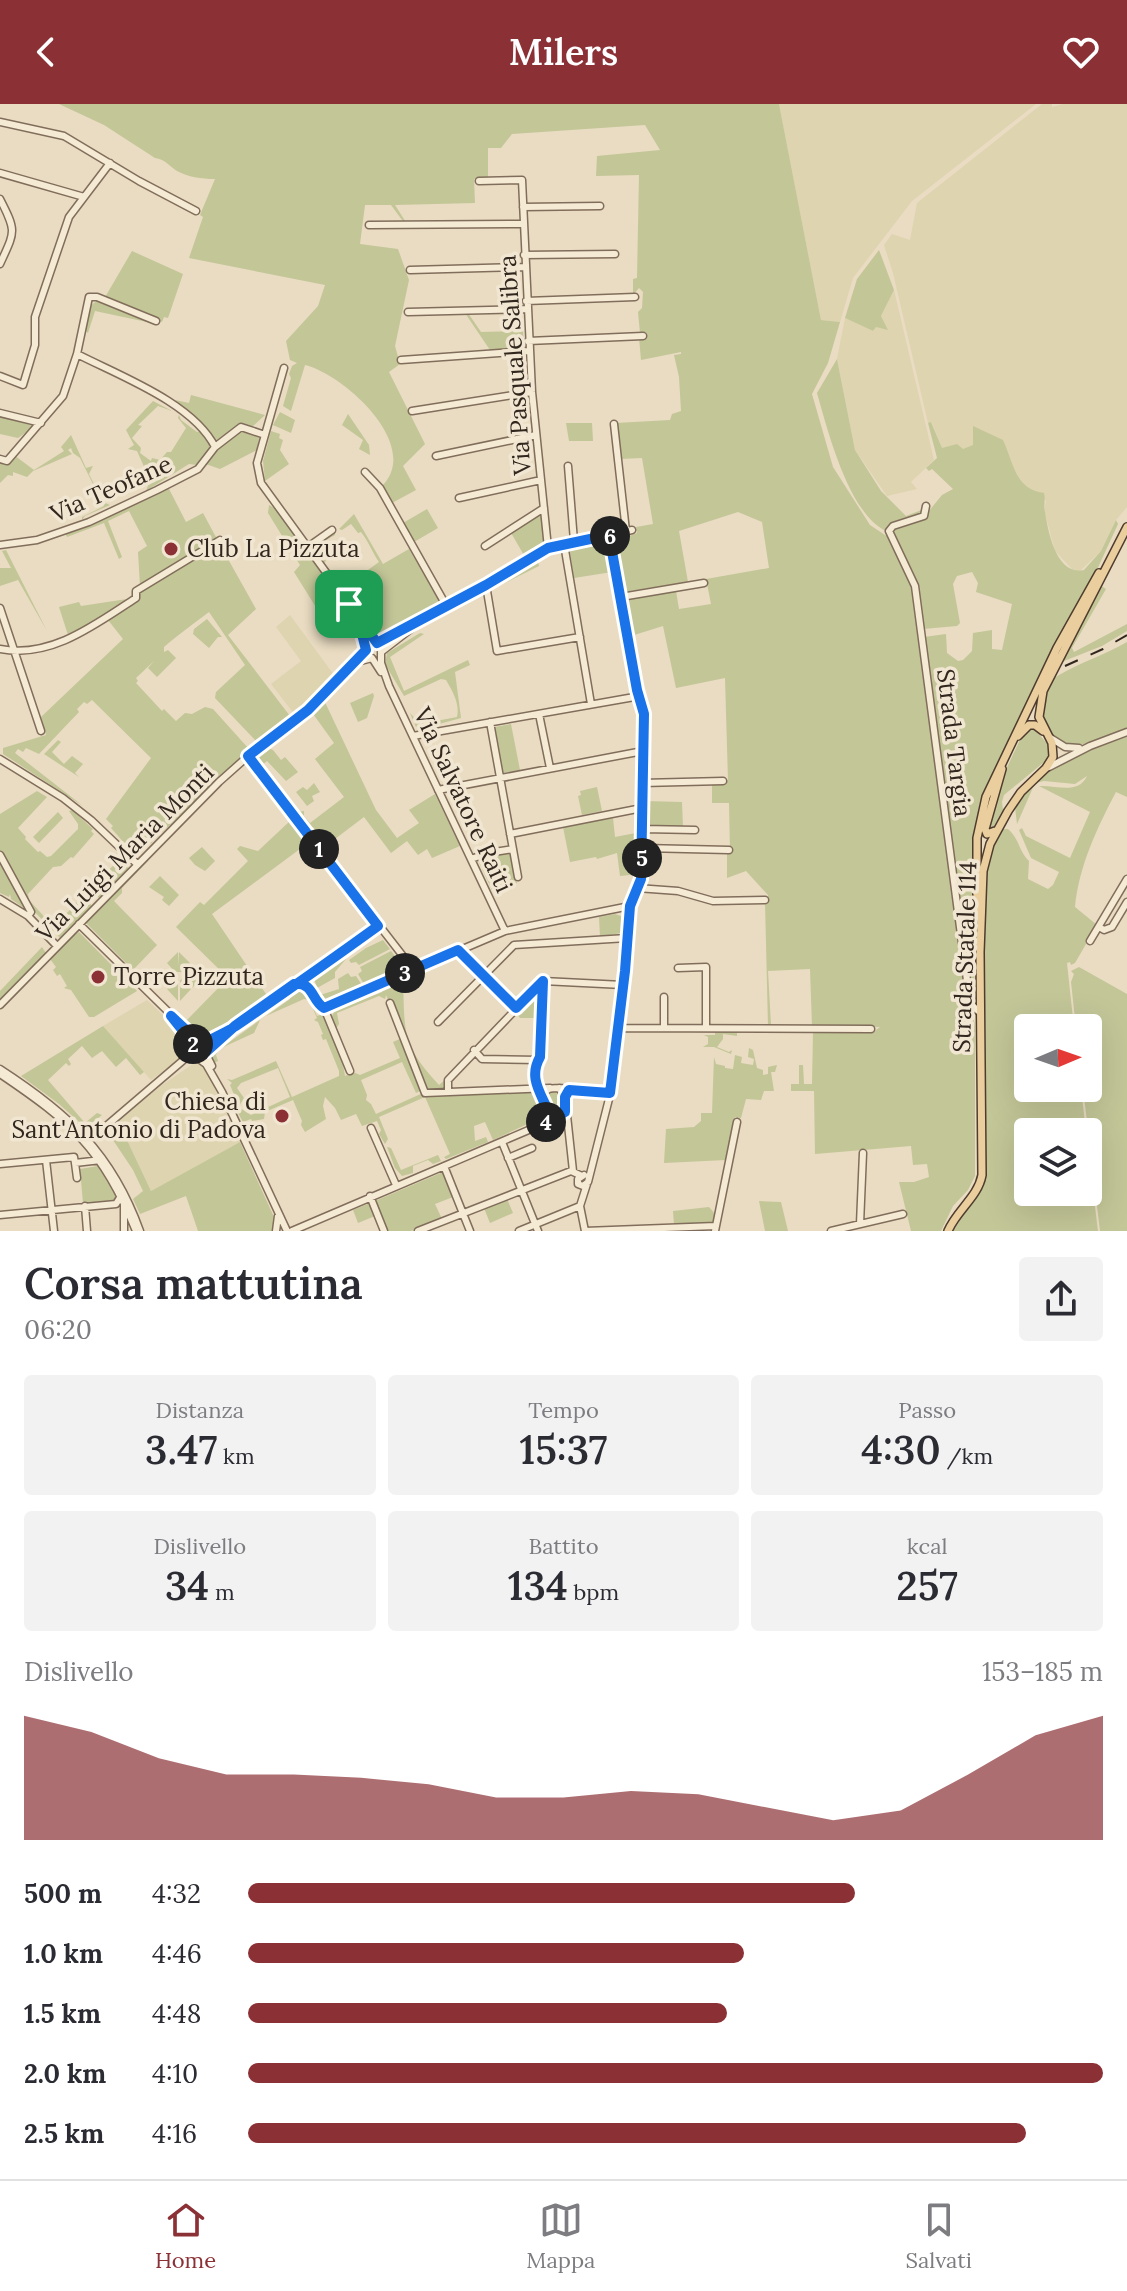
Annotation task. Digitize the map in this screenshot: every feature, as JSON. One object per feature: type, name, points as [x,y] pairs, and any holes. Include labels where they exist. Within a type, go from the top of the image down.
[{"type":"main road","name":"Strada Statale 114","points":[[946,1231],[956,1208],[971,1191],[978,1174],[977,838],[986,797],[1057,648],[1127,518]]},
{"type":"main road","points":[[1046,768],[1053,752],[1039,712],[1043,691],[1127,527]]},
{"type":"main road","points":[[1012,743],[1029,725],[1035,725],[1046,734]]},
{"type":"main road","points":[[997,829],[991,834],[985,829],[1004,759]]},
{"type":"main road","name":"Strada Statale 114","points":[[946,1231],[978,1187],[982,1175],[980,952],[985,862],[997,829],[1021,792],[1046,768]]},
{"type":"street","points":[[0,122],[64,136],[166,197],[196,211]]},
{"type":"street","points":[[0,376],[23,385],[35,345],[34,328],[42,295],[69,217],[110,163]]},
{"type":"street","points":[[0,173],[84,197]]},
{"type":"street","name":"Via Pasquale Salibra","points":[[479,181],[522,180],[528,341],[548,548]]},
{"type":"street","points":[[0,199],[13,224],[14,233],[0,264]]},
{"type":"street","points":[[523,207],[600,206]]},
{"type":"street","points":[[369,225],[523,224]]},
{"type":"street","points":[[524,255],[615,254]]},
{"type":"street","points":[[410,270],[524,267]]},
{"type":"street","points":[[0,459],[7,461],[63,396],[77,354],[89,297],[97,297],[156,321]]},
{"type":"street","points":[[408,312],[635,297]]},
{"type":"street","points":[[528,341],[643,336]]},
{"type":"street","points":[[401,360],[529,351]]},
{"type":"street","points":[[77,354],[167,400],[206,431],[215,447]]},
{"type":"street","points":[[284,368],[257,463],[257,473],[378,648],[389,686]]},
{"type":"street","points":[[412,411],[532,392]]},
{"type":"street","points":[[0,413],[41,423]]},
{"type":"street","points":[[349,666],[372,658],[378,648],[426,618],[548,548],[629,531],[614,424]]},
{"type":"street","name":"Via Teofane","points":[[0,545],[37,540],[89,522],[198,469],[215,447],[241,427],[265,435]]},
{"type":"street","points":[[436,456],[536,435]]},
{"type":"street","points":[[568,466],[574,541]]},
{"type":"street","points":[[365,472],[380,488],[447,607]]},
{"type":"street","points":[[459,498],[541,480]]},
{"type":"street","name":"Strada Targia","points":[[926,506],[924,516],[893,526],[890,535],[915,586],[970,1003],[978,1011]]},
{"type":"street","points":[[485,546],[544,508]]},
{"type":"street","points":[[308,547],[332,530]]},
{"type":"street","points":[[609,535],[644,714],[643,848],[637,888],[630,906],[610,1093],[592,1161],[583,1186],[578,1184],[585,1231],[715,1228],[737,1122]]},
{"type":"street","points":[[0,649],[33,649],[81,634],[136,598],[136,591],[220,540]]},
{"type":"street","points":[[564,544],[591,704]]},
{"type":"street","points":[[621,597],[704,583]]},
{"type":"street","points":[[486,585],[497,651],[580,637]]},
{"type":"street","points":[[349,604],[359,622],[366,649],[389,686]]},
{"type":"street","points":[[0,608],[41,731]]},
{"type":"street","name":"Via Luigi Maria Monti","points":[[0,1005],[219,782],[308,710],[366,649],[378,648]]},
{"type":"street","name":"Via Salvatore Raiti","points":[[389,686],[505,931]]},
{"type":"street","points":[[413,736],[640,696]]},
{"type":"street","points":[[539,714],[550,768]]},
{"type":"street","points":[[490,722],[518,877]]},
{"type":"street","points":[[1046,768],[1127,732]]},
{"type":"street","points":[[1046,734],[1070,749],[1090,746]]},
{"type":"street","points":[[438,790],[643,751]]},
{"type":"street","points":[[248,756],[413,969]]},
{"type":"street","points":[[0,759],[63,798],[137,864]]},
{"type":"street","points":[[642,783],[723,781]]},
{"type":"street","points":[[510,834],[642,808]]},
{"type":"street","points":[[643,829],[695,830]]},
{"type":"street","points":[[643,848],[729,850]]},
{"type":"street","points":[[471,859],[513,849]]},
{"type":"street","points":[[0,855],[31,912],[28,916]]},
{"type":"street","points":[[1090,941],[1127,879]]},
{"type":"street","points":[[637,888],[692,893],[713,901],[765,900]]},
{"type":"street","points":[[0,899],[28,916],[57,946]]},
{"type":"street","points":[[1099,927],[1104,930],[1112,927],[1127,902]]},
{"type":"street","points":[[325,1010],[505,931],[630,906]]},
{"type":"street","points":[[79,924],[203,1052],[287,1230],[546,1123],[559,1117],[566,1108]]},
{"type":"street","points":[[161,1079],[378,926]]},
{"type":"street","points":[[438,1022],[514,945],[627,938]]},
{"type":"street","points":[[458,950],[516,1008]]},
{"type":"street","points":[[678,968],[706,967],[706,1028]]},
{"type":"street","points":[[305,976],[319,1005],[325,1010],[350,1071]]},
{"type":"street","points":[[448,1091],[448,1080],[543,981],[623,985]]},
{"type":"street","points":[[543,981],[535,1087],[549,1113],[546,1123]]},
{"type":"street","points":[[294,984],[304,985],[313,991]]},
{"type":"street","points":[[664,997],[664,1028]]},
{"type":"street","points":[[390,1003],[425,1093],[535,1087],[610,1093]]},
{"type":"street","points":[[171,1016],[191,1041],[194,1050]]},
{"type":"street","points":[[618,1028],[871,1029]]},
{"type":"street","points":[[194,1050],[203,1052]]},
{"type":"street","points":[[83,1133],[96,1133],[105,1127],[194,1050]]},
{"type":"street","points":[[474,1050],[482,1059],[538,1060]]},
{"type":"street","points":[[0,1071],[55,1107],[97,1149],[120,1184],[138,1231]]},
{"type":"street","points":[[0,1071],[68,1124],[101,1160],[138,1231]]},
{"type":"street","points":[[543,1098],[550,1088]]},
{"type":"street","points":[[559,1088],[565,1097],[573,1170],[585,1179]]},
{"type":"street","points":[[565,1097],[573,1089]]},
{"type":"street","points":[[549,1113],[559,1117]]},
{"type":"street","points":[[97,1149],[97,1137],[105,1127]]},
{"type":"street","points":[[371,1128],[396,1185]]},
{"type":"street","points":[[502,1142],[537,1228]]},
{"type":"street","points":[[508,1158],[532,1148]]},
{"type":"street","points":[[858,1227],[863,1153]]},
{"type":"street","points":[[0,1164],[74,1157],[77,1178]]},
{"type":"street","points":[[46,1160],[54,1231]]},
{"type":"street","points":[[75,1163],[101,1160]]},
{"type":"street","points":[[444,1166],[470,1231]]},
{"type":"street","points":[[418,1231],[573,1170]]},
{"type":"street","points":[[580,1205],[585,1179]]},
{"type":"street","points":[[370,1196],[384,1231]]},
{"type":"street","points":[[0,1215],[116,1204],[122,1200]]},
{"type":"street","points":[[122,1200],[124,1231]]},
{"type":"street","points":[[519,1231],[537,1228],[580,1205]]},
{"type":"street","points":[[85,1206],[87,1231]]},
{"type":"street","points":[[833,1231],[903,1214]]},
{"type":"street","points":[[276,1231],[281,1220]]},
{"type":"street","points":[[438,1223],[441,1231]]},
{"type":"shaded area","points":[[779,104],[1036,104],[912,201],[853,278],[840,322],[821,320]]},
{"type":"shaded area","points":[[1042,104],[1052,104],[1052,107],[1063,104],[1127,104],[1127,507],[1116,520],[1101,551],[1080,571],[1072,569],[1055,551],[1044,510],[1046,501],[1020,479],[1010,463],[1003,440],[963,449],[942,448],[932,423],[928,423],[884,245],[892,234],[910,240],[917,203]]},
{"type":"shaded area","points":[[894,290],[934,460],[911,482],[917,489],[887,496],[855,450],[837,359],[845,318],[873,331],[876,327],[887,329],[881,316]]},
{"type":"shaded area","points":[[290,615],[334,675],[318,696],[295,715],[271,684],[301,661],[276,627]]},
{"type":"shaded area","points":[[147,1000],[180,1031],[190,1047],[188,1053],[151,1080],[103,1026]]},
{"type":"shaded area","points":[[199,1063],[206,1070],[240,1142],[151,1191],[118,1121],[159,1087]]},
{"type":"green space","points":[[59,104],[779,104],[821,320],[840,322],[828,363],[812,394],[833,467],[870,525],[891,539],[911,579],[968,1003],[975,1024],[975,1176],[968,1190],[953,1206],[941,1231],[911,1231],[899,1182],[914,1182],[929,1177],[927,1164],[913,1165],[911,1146],[815,1154],[814,1091],[791,1091],[791,1084],[799,1084],[799,1065],[803,1065],[804,1084],[812,1084],[813,1033],[872,1033],[880,1027],[812,1026],[810,969],[768,971],[771,1025],[768,1026],[765,902],[768,902],[768,895],[746,871],[727,878],[729,803],[712,803],[712,783],[728,780],[725,678],[676,688],[663,626],[631,636],[625,599],[676,591],[679,609],[711,604],[706,579],[769,568],[762,522],[738,512],[679,531],[688,582],[623,592],[614,542],[637,533],[636,527],[653,524],[642,458],[620,459],[616,423],[670,420],[672,414],[681,411],[674,355],[681,352],[641,360],[639,338],[646,337],[646,332],[640,333],[638,312],[642,308],[643,292],[639,288],[633,295],[633,279],[637,278],[639,175],[596,176],[597,156],[660,150],[645,125],[512,134],[501,148],[488,148],[488,179],[474,179],[475,203],[395,205],[407,224],[391,205],[365,205],[360,244],[398,249],[409,280],[395,346],[400,364],[389,372],[425,444],[403,466],[416,490],[392,503],[382,486],[392,469],[393,451],[386,432],[357,396],[321,371],[305,365],[291,411],[283,406],[291,378],[289,374],[297,363],[290,360],[286,341],[318,306],[325,285],[189,258],[203,217],[200,215],[215,179],[181,173],[104,125]]},
{"type":"green space","points":[[879,250],[894,290],[881,316],[888,330],[876,327],[873,331],[845,318],[857,279]]},
{"type":"green space","points":[[132,251],[183,274],[168,318],[164,317],[162,322],[104,299]]},
{"type":"green space","points":[[98,300],[161,325],[95,311],[88,333],[84,330],[90,306]]},
{"type":"green space","points":[[465,313],[481,332],[523,331],[524,349],[490,350]]},
{"type":"green space","points":[[837,359],[855,450],[881,491],[906,516],[924,509],[923,513],[893,524],[888,532],[874,523],[851,491],[827,428],[817,393]]},
{"type":"green space","points":[[191,395],[265,415],[251,428],[241,425],[219,442],[175,400],[189,403]]},
{"type":"green space","points":[[153,401],[172,411],[158,406],[138,425],[142,426],[132,438],[141,448],[140,453],[151,461],[152,458],[160,460],[171,452],[186,428],[179,415],[197,432],[201,431],[209,450],[197,465],[189,464],[146,491],[150,480],[137,451],[128,449],[134,445],[126,430]]},
{"type":"green space","points":[[280,412],[295,420],[291,433],[273,425]]},
{"type":"green space","points":[[348,414],[369,445],[370,455],[359,449],[363,440],[342,425]]},
{"type":"green space","points":[[0,417],[35,426],[18,438],[0,434]]},
{"type":"green space","points":[[931,422],[942,448],[957,444],[963,449],[973,445],[973,426],[1003,440],[1021,480],[1034,491],[1044,493],[1051,540],[1060,559],[1074,570],[1084,570],[1101,551],[1116,520],[1118,524],[1095,574],[1050,656],[979,805],[972,881],[975,1002],[972,1005],[924,637],[946,634],[947,653],[958,661],[972,651],[973,633],[992,630],[992,649],[1002,650],[1012,604],[976,592],[978,583],[972,572],[957,576],[953,584],[960,623],[957,626],[923,629],[919,598],[891,534],[894,526],[924,517],[942,495],[953,489],[932,469],[929,471],[926,468],[937,458],[928,423]]},
{"type":"green space","points":[[566,423],[592,423],[593,441],[569,441]]},
{"type":"green space","points":[[242,429],[259,438],[257,450],[220,469],[203,463],[216,448]]},
{"type":"green space","points":[[271,431],[280,434],[279,438],[283,440],[280,450],[289,464],[265,481],[263,461]]},
{"type":"green space","points":[[71,435],[86,468],[93,466],[89,474],[103,502],[110,505],[82,520],[82,517],[104,506],[80,458],[71,448],[68,450],[72,454],[33,471],[27,477],[13,472],[13,476],[8,475],[0,483],[0,461],[14,455],[34,470],[64,451],[61,447]]},
{"type":"green space","points":[[168,487],[186,522],[203,513],[217,539],[140,586],[138,552],[147,546],[129,511],[108,521],[122,557],[119,559],[104,523],[67,537],[65,533]]},
{"type":"green space","points":[[269,505],[276,509],[357,620],[327,625],[294,572],[300,565],[268,513]]},
{"type":"green space","points":[[427,509],[438,528],[414,542],[403,523]]},
{"type":"green space","points":[[542,513],[545,545],[525,557],[510,531]]},
{"type":"green space","points":[[354,514],[383,564],[409,549],[442,605],[378,640],[313,548],[335,532],[318,548],[326,561],[324,563],[345,587],[360,580],[361,575],[379,562],[361,532],[358,533],[351,524],[339,529]]},
{"type":"green space","points":[[596,539],[608,540],[621,623],[612,572],[574,578],[569,546]]},
{"type":"green space","points":[[219,543],[256,609],[228,635],[290,720],[260,742],[256,741],[215,698],[216,692],[245,665],[209,612],[164,647],[164,652],[168,650],[176,658],[157,677],[148,668],[154,661],[136,678],[136,683],[176,721],[185,713],[192,714],[205,707],[213,709],[249,749],[139,855],[134,854],[106,819],[151,758],[92,700],[87,704],[84,702],[77,709],[79,712],[39,754],[26,748],[23,752],[18,749],[15,753],[83,806],[3,754],[3,748],[46,735],[41,717],[123,639],[108,620],[138,601],[138,592]]},
{"type":"green space","points":[[6,550],[47,631],[18,580],[0,586],[0,568],[11,568],[2,551]]},
{"type":"green space","points":[[534,559],[539,566],[489,591],[490,587]]},
{"type":"green space","points":[[1100,585],[1106,589],[1072,648],[1074,652],[1127,624],[1127,631],[1102,646],[1064,661],[1064,655]]},
{"type":"green space","points":[[127,599],[79,632],[68,635],[59,607],[79,602],[81,606]]},
{"type":"green space","points":[[207,619],[222,637],[218,637],[209,648],[193,634],[194,629]]},
{"type":"green space","points":[[420,633],[424,634],[390,657],[404,691],[468,660],[470,665],[455,672],[461,718],[421,729],[416,727],[410,713],[420,724],[457,717],[458,707],[446,680],[441,679],[404,696],[385,664],[387,653]]},
{"type":"green space","points":[[1127,642],[1127,797],[1116,792],[1096,833],[1080,877],[1075,907],[1097,925],[1075,963],[1067,963],[1072,1014],[1014,1014],[1014,1102],[1083,1102],[1084,1118],[1014,1118],[1014,1206],[1095,1206],[1098,1231],[953,1231],[983,1185],[983,954],[986,875],[990,852],[1002,829],[1008,829],[1029,861],[1028,879],[1048,889],[1059,872],[1031,858],[1019,830],[1022,828],[1026,836],[1070,858],[1090,812],[1039,786],[1073,787],[1087,776],[1075,784],[1044,781],[1035,783],[1017,824],[1015,807],[1029,787],[1058,764],[1091,749],[1089,743],[1067,744],[1054,736],[1046,725],[1043,709],[1045,693],[1059,675]]},
{"type":"green space","points":[[373,693],[367,718],[358,722],[350,703]]},
{"type":"green space","points":[[323,698],[376,810],[397,838],[419,823],[409,810],[435,794],[460,846],[432,858],[427,849],[418,855],[407,841],[391,853],[364,817],[327,845],[313,827],[310,829],[298,812],[304,811],[310,823],[344,797],[315,759],[334,743],[311,711]]},
{"type":"green space","points":[[511,724],[520,770],[503,773],[495,727]]},
{"type":"green space","points":[[1033,727],[1049,746],[1049,758],[1004,795],[1003,810],[991,831],[987,830],[1003,776],[1025,729]]},
{"type":"green space","points":[[58,740],[61,742],[52,752],[64,764],[72,756],[83,764],[75,773],[79,777],[44,754]]},
{"type":"green space","points":[[264,746],[273,750],[281,760],[285,757],[298,772],[286,781],[267,761],[262,765],[257,753]]},
{"type":"green space","points":[[314,783],[320,792],[312,796],[314,801],[307,806],[296,792],[303,787],[307,790]]},
{"type":"green space","points":[[597,787],[602,811],[582,815],[578,796],[581,795],[580,791]]},
{"type":"green space","points":[[37,791],[47,797],[18,828],[38,852],[51,856],[78,829],[69,811],[72,810],[93,829],[94,834],[73,858],[53,867],[28,894],[29,900],[51,924],[68,912],[83,894],[91,902],[91,907],[60,938],[28,905],[0,851],[0,814]]},
{"type":"green space","points":[[644,801],[682,802],[683,828],[645,827]]},
{"type":"green space","points":[[58,812],[63,818],[39,843],[33,837]]},
{"type":"green space","points":[[613,818],[615,837],[641,832],[639,874],[620,876],[617,853],[570,862],[563,827]]},
{"type":"green space","points":[[291,820],[308,843],[212,914],[268,997],[260,1003],[256,1002],[204,1040],[186,1023],[187,1020],[228,978],[176,927],[200,902],[204,905],[248,861],[237,849],[240,846],[258,851]]},
{"type":"green space","points":[[202,847],[215,861],[205,871],[189,858]]},
{"type":"green space","points":[[116,853],[126,861],[128,869],[99,898],[89,889],[117,862]]},
{"type":"green space","points":[[511,853],[517,883],[492,890],[478,860],[489,854]]},
{"type":"green space","points":[[148,861],[114,901],[157,945],[133,970],[85,922]]},
{"type":"green space","points":[[0,863],[2,867],[5,866],[28,911],[11,899],[10,894],[9,897],[0,893]]},
{"type":"green space","points":[[160,876],[179,895],[169,906],[162,900],[164,897],[149,887]]},
{"type":"green space","points":[[621,916],[621,933],[600,937],[599,917]]},
{"type":"green space","points":[[79,932],[137,991],[94,1017],[89,1017],[71,990],[64,988],[67,986],[60,974],[57,976],[53,970],[56,967],[50,959]]},
{"type":"green space","points":[[383,940],[390,949],[359,965],[349,960],[366,948]]},
{"type":"green space","points":[[42,947],[46,953],[0,1000],[0,991]]},
{"type":"green space","points":[[391,951],[403,967],[364,984],[358,974],[362,971],[360,967]]},
{"type":"green space","points":[[178,952],[178,966],[179,952],[190,963],[181,972],[175,972],[167,963]]},
{"type":"green space","points":[[345,957],[335,972],[335,978],[317,988],[314,978]]},
{"type":"green space","points":[[1079,967],[1127,994],[1127,1231],[1100,1231],[1097,1206],[1102,1206],[1102,1118],[1087,1118],[1085,1102],[1102,1102],[1102,1014],[1074,1014],[1071,982],[1074,974],[1071,971]]},
{"type":"green space","points":[[348,973],[351,977],[356,976],[362,985],[322,1001],[320,995],[339,989],[338,979]]},
{"type":"green space","points":[[154,977],[174,977],[178,981],[178,1001],[167,989],[174,981],[166,988]]},
{"type":"green space","points":[[183,977],[203,977],[192,988],[186,983],[191,989],[180,1001],[180,981]]},
{"type":"green space","points":[[403,980],[405,1026],[411,1048],[439,1085],[446,1079],[443,1089],[425,1087],[386,995],[385,999],[379,996],[337,1013],[339,1024],[335,1030],[331,1018],[336,1008],[382,992],[383,988]]},
{"type":"green space","points":[[301,989],[307,993],[317,1016],[323,1014],[342,1059],[345,1076],[353,1072],[360,1075],[400,1058],[393,1042],[402,1038],[422,1090],[416,1093],[402,1062],[361,1080],[366,1100],[376,1114],[423,1093],[535,1090],[545,1116],[493,1140],[485,1122],[474,1126],[475,1141],[486,1137],[488,1142],[446,1159],[444,1157],[450,1154],[425,1097],[379,1117],[388,1139],[385,1144],[377,1121],[362,1126],[356,1114],[341,1120],[325,1097],[323,1106],[326,1119],[305,1132],[293,1100],[265,1112],[264,1119],[243,1122],[238,1113],[240,1108],[251,1115],[290,1097],[278,1068],[241,1083],[237,1088],[244,1098],[239,1106],[230,1085],[232,1083],[227,1079],[232,1080],[276,1061],[292,1097],[339,1076],[326,1039],[323,1040],[318,1022],[314,1020],[317,1018],[309,1000],[304,999],[266,1016],[290,999],[290,994]]},
{"type":"green space","points":[[539,989],[539,1018],[520,1018],[515,1012]]},
{"type":"green space","points":[[260,1020],[254,1033],[219,1049],[216,1055],[218,1061],[214,1063],[212,1050],[219,1045],[224,1046]]},
{"type":"green space","points":[[103,1026],[144,1072],[140,1075],[126,1058],[116,1067],[102,1051],[92,1058],[82,1046],[68,1059],[71,1064],[66,1063],[48,1080],[85,1123],[97,1113],[102,1115],[86,1128],[21,1076]]},
{"type":"green space","points":[[715,1032],[737,1032],[737,1036],[723,1034],[717,1047],[729,1052],[732,1050],[731,1054],[714,1047],[703,1047],[708,1044],[708,1037],[704,1035],[715,1035]]},
{"type":"green space","points":[[749,1048],[753,1050],[757,1068],[763,1070],[763,1075],[768,1074],[768,1067],[777,1065],[775,1072],[771,1072],[774,1091],[764,1091],[761,1100],[746,1099],[741,1118],[735,1117],[726,1160],[664,1163],[666,1129],[694,1127],[701,1121],[701,1113],[712,1113],[714,1057],[716,1064],[725,1068],[733,1069],[735,1055],[742,1057],[741,1063],[753,1065],[754,1059],[748,1057]]},
{"type":"green space","points":[[551,1092],[560,1094],[560,1112],[552,1111],[547,1098]]},
{"type":"green space","points":[[118,1121],[151,1191],[240,1142],[274,1217],[272,1231],[198,1231],[186,1196],[140,1214],[133,1199],[143,1191],[107,1131]]},
{"type":"green space","points":[[387,1147],[391,1148],[401,1170],[438,1155],[441,1161],[433,1164],[428,1160],[413,1166],[413,1173],[402,1176],[395,1168]]},
{"type":"green space","points":[[98,1166],[116,1197],[113,1201],[83,1203],[80,1169]]},
{"type":"green space","points":[[443,1172],[453,1197],[435,1204],[442,1219],[411,1231],[387,1231],[375,1201]]},
{"type":"green space","points":[[507,1199],[513,1213],[490,1223],[484,1208]]},
{"type":"green space","points":[[759,1201],[781,1202],[788,1231],[765,1231]]},
{"type":"green space","points":[[370,1203],[375,1216],[358,1223],[353,1210]]},
{"type":"green space","points":[[709,1207],[716,1215],[712,1223],[674,1225],[673,1211]]},
{"type":"railway","points":[[1065,666],[1127,635]]},
{"type":"place","name":"Club La Pizzuta","points":[[171,549]]},
{"type":"place","name":"Torre Pizzuta","points":[[98,977]]},
{"type":"place","name":"Chiesa di Sant'Antonio di Padova","points":[[282,1116]]},
{"type":"route","points":[[349,604],[365,637],[366,650],[308,710],[248,756],[378,926],[290,987],[236,1025],[214,1040],[206,1044],[202,1044],[200,1044],[194,1050],[191,1041],[171,1016],[186,1028],[201,1044],[202,1044],[205,1046],[207,1051],[236,1025],[294,984],[301,984],[313,991],[319,1005],[324,1008],[458,950],[516,1008],[543,981],[540,1057],[536,1064],[535,1087],[549,1113],[546,1123],[565,1112],[565,1097],[569,1090],[610,1093],[630,906],[641,879],[644,714],[609,535],[548,548],[377,643],[349,604]]}]
